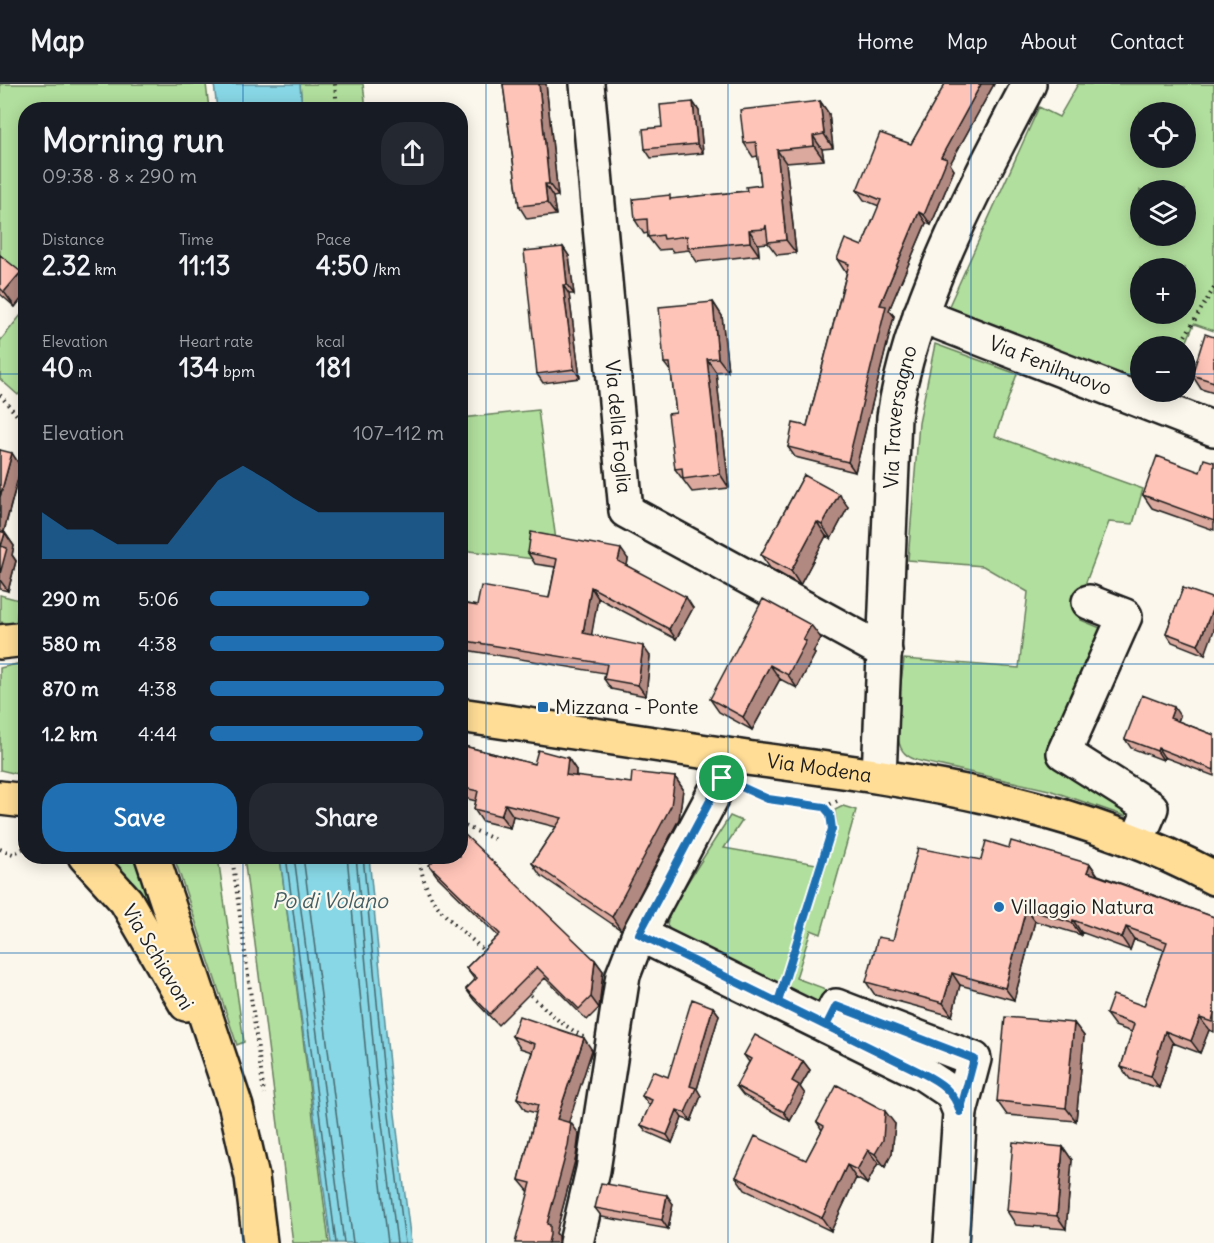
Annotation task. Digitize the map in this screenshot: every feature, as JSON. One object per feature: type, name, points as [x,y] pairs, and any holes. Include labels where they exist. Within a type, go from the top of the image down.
[{"type":"main road","name":"Via Modena","points":[[468,717],[728,767],[879,776],[993,796],[1034,806],[1137,841],[1214,878]]},
{"type":"main road","name":"Via Schiavoni","points":[[92,864],[126,901],[138,919],[221,1066]]},
{"type":"main road","name":"Via Schiavoni","points":[[155,864],[236,1107],[247,1152],[260,1243]]},
{"type":"street","name":"Via della Foglia","points":[[587,84],[626,511],[885,652]]},
{"type":"street","name":"Via Traversagno","points":[[879,776],[894,417],[898,387],[920,315],[973,196],[1029,84]]},
{"type":"street","name":"Via Fenilnuovo","points":[[920,315],[1214,429]]},
{"type":"street","points":[[1089,602],[1125,616],[1064,753],[1151,808],[1137,841]]},
{"type":"street","points":[[576,1243],[593,1170],[623,975],[639,934],[728,767]]},
{"type":"street","points":[[639,934],[935,1080],[952,1093],[960,1112],[951,1243]]},
{"type":"path","points":[[334,84],[336,102]]},
{"type":"path","points":[[1185,336],[1214,288]]},
{"type":"path","points":[[0,395],[18,416]]},
{"type":"path","points":[[728,767],[768,799],[824,807],[842,798]]},
{"type":"path","points":[[778,1002],[832,829],[830,814],[824,807]]},
{"type":"path","points":[[468,828],[494,839]]},
{"type":"path","points":[[0,849],[13,854],[18,851]]},
{"type":"path","points":[[233,864],[266,1105]]},
{"type":"path","points":[[421,864],[426,891],[431,899],[455,926],[495,961]]},
{"type":"path","points":[[520,985],[559,1021],[610,1053]]},
{"type":"green space","points":[[0,84],[206,84],[208,102],[18,102],[18,276],[0,261]]},
{"type":"green space","points":[[300,84],[363,84],[365,102],[301,102]]},
{"type":"green space","points":[[1078,84],[1214,84],[1214,331],[1194,324],[1189,336],[1130,336],[1130,381],[948,308],[1039,107],[1059,117]]},
{"type":"green space","points":[[18,319],[18,395],[0,379],[0,341]]},
{"type":"green space","points":[[935,344],[1017,374],[995,436],[1143,489],[1133,524],[1109,522],[1086,582],[1081,620],[1110,632],[1055,756],[1129,801],[1125,816],[1049,790],[917,760],[908,756],[901,748],[898,739],[897,717],[904,659],[1019,668],[1028,592],[983,566],[908,560],[919,423]]},
{"type":"green space","points":[[538,410],[559,562],[468,551],[468,417]]},
{"type":"green space","points":[[0,595],[18,600],[16,624],[0,622]]},
{"type":"green space","points":[[18,664],[18,774],[0,770],[0,668]]},
{"type":"green space","points":[[843,806],[856,810],[821,934],[811,930],[796,978],[823,988],[829,997],[824,1010],[670,931],[667,924],[671,908],[730,816],[742,821],[724,848],[822,865],[836,822],[835,810]]},
{"type":"green space","points":[[103,864],[145,864],[201,1018]]},
{"type":"green space","points":[[176,864],[219,864],[244,1042],[237,1045]]},
{"type":"green space","points":[[245,864],[281,864],[329,1243],[293,1243]]},
{"type":"water","points":[[214,84],[300,84],[301,102],[216,102]]},
{"type":"water","name":"Po di Volano","points":[[281,864],[370,864],[390,1074],[411,1243],[331,1243]]},
{"type":"building","points":[[503,84],[539,84],[549,184],[545,184],[547,203],[519,206]]},
{"type":"building","points":[[945,84],[981,84],[941,157],[947,159],[924,215],[919,212],[880,305],[886,306],[848,462],[788,447],[793,423],[807,426],[849,264],[837,259],[845,239],[862,246],[881,200],[857,190],[880,133],[911,144]]},
{"type":"building","points":[[820,101],[824,134],[813,136],[814,146],[777,150],[786,240],[768,242],[766,225],[765,229],[749,230],[750,242],[688,248],[687,236],[664,239],[663,235],[648,237],[647,219],[635,220],[633,199],[670,195],[670,199],[747,191],[746,187],[761,185],[756,142],[744,143],[740,110]]},
{"type":"building","points":[[693,102],[697,144],[645,149],[643,129],[662,127],[660,105]]},
{"type":"building","points":[[563,247],[567,285],[563,285],[574,369],[537,374],[524,251]]},
{"type":"building","points":[[0,255],[18,270],[18,276],[4,292],[0,288]]},
{"type":"building","points":[[713,302],[718,358],[707,359],[720,474],[683,479],[682,468],[675,469],[668,414],[676,413],[670,363],[664,363],[659,307]]},
{"type":"building","points":[[1205,334],[1214,337],[1214,382],[1196,376],[1196,362]]},
{"type":"building","points":[[0,450],[12,453],[0,497]]},
{"type":"building","points":[[1157,456],[1200,472],[1204,459],[1214,462],[1214,521],[1143,495]]},
{"type":"building","points":[[804,475],[839,494],[822,525],[817,522],[791,571],[761,555]]},
{"type":"building","points":[[0,531],[5,533],[1,546],[7,548],[0,574]]},
{"type":"building","points":[[531,532],[621,549],[618,561],[686,597],[669,629],[591,587],[583,633],[643,646],[638,685],[604,679],[607,664],[468,641],[468,604],[477,606],[481,586],[549,598],[557,559],[528,553]]},
{"type":"building","points":[[1183,588],[1214,599],[1214,605],[1198,645],[1166,633]]},
{"type":"building","points":[[763,599],[811,625],[803,640],[806,641],[788,675],[770,665],[743,717],[710,699]]},
{"type":"building","points":[[1142,695],[1174,707],[1170,718],[1214,735],[1214,770],[1158,748],[1157,751],[1125,739]]},
{"type":"building","points":[[468,747],[534,764],[538,750],[568,758],[566,775],[631,783],[632,772],[675,777],[671,806],[612,917],[532,863],[562,818],[505,804],[501,816],[474,809],[478,791],[468,789]]},
{"type":"building","points":[[468,838],[595,960],[591,997],[579,1009],[537,967],[490,1014],[466,989],[477,978],[466,968],[500,934],[429,865],[468,864]]},
{"type":"building","points":[[986,841],[1009,848],[1011,841],[1090,864],[1087,872],[1214,917],[1214,1013],[1212,1022],[1200,1018],[1191,1041],[1165,1031],[1151,1076],[1121,1067],[1134,1024],[1106,1014],[1113,995],[1144,1006],[1167,942],[1126,927],[1122,938],[1073,920],[1072,923],[1026,909],[1005,988],[952,973],[943,1003],[866,982],[878,937],[893,940],[918,848],[981,860]]},
{"type":"building","points":[[692,999],[713,1007],[690,1086],[696,1088],[685,1113],[677,1110],[667,1135],[641,1125],[652,1100],[642,1096],[653,1071],[668,1077]]},
{"type":"building","points":[[519,1016],[584,1038],[557,1119],[571,1123],[568,1146],[547,1224],[550,1225],[548,1243],[515,1243],[531,1183],[519,1180],[538,1105],[517,1098],[535,1044],[512,1036]]},
{"type":"building","points":[[1005,1017],[1074,1023],[1066,1108],[997,1101]]},
{"type":"building","points":[[755,1035],[803,1061],[792,1081],[799,1085],[784,1112],[736,1086],[751,1059],[744,1055]]},
{"type":"building","points":[[837,1085],[885,1111],[883,1140],[875,1154],[868,1150],[857,1170],[847,1165],[822,1218],[736,1177],[755,1136],[806,1160],[824,1126],[817,1122]]},
{"type":"building","points":[[1013,1142],[1063,1147],[1057,1216],[1007,1211]]},
{"type":"building","points":[[601,1183],[667,1195],[662,1220],[595,1208]]},
{"type":"place","name":"Mizzana - Ponte","points":[[543,707]]},
{"type":"place","name":"Villaggio Natura","points":[[999,907]]},
{"type":"route","points":[[722,778],[639,934],[826,1026],[836,1006],[974,1059],[960,1112],[952,1093],[945,1086],[922,1073],[826,1026],[778,1002],[832,829],[832,821],[824,807],[768,799],[722,778]]}]
